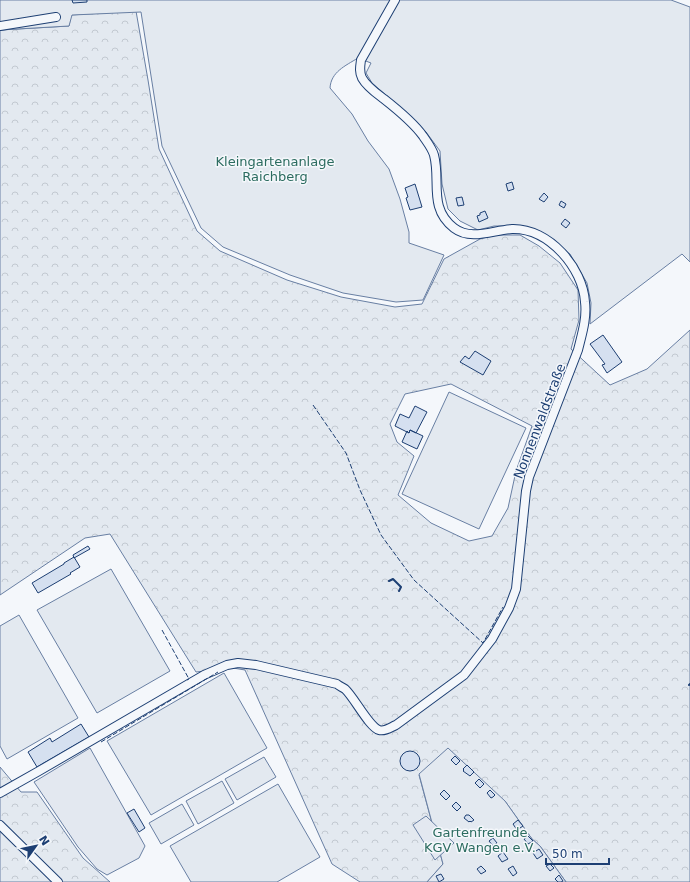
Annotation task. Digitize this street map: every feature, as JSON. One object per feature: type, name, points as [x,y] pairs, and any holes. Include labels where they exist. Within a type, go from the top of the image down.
[{"type":"street","name":"Nonnenwaldstraße","points":[[0,792],[40,771],[204,675],[221,667],[238,663],[256,665],[336,684],[345,689],[374,727],[379,731],[385,730],[396,725],[464,675],[492,639],[509,608],[516,589],[529,477],[578,350],[583,333],[586,301],[579,279],[572,264],[563,252],[542,238],[532,233],[513,229],[480,234],[463,233],[451,226],[441,213],[437,202],[434,155],[429,145],[405,116],[367,85],[359,69],[361,60],[395,0]]},
{"type":"street","points":[[0,26],[56,17]]},
{"type":"street","points":[[0,825],[58,882]]},
{"type":"green space","name":"Kleingartenanlage Raichberg","points":[[0,0],[671,0],[690,7],[690,262],[682,254],[590,324],[591,303],[587,283],[570,254],[549,237],[523,226],[494,226],[478,230],[460,221],[448,209],[442,184],[440,151],[426,132],[408,114],[372,83],[366,73],[371,63],[358,58],[336,74],[331,82],[330,88],[352,114],[368,141],[389,169],[400,199],[409,232],[409,243],[444,255],[423,300],[396,302],[343,293],[290,275],[223,247],[201,228],[162,146],[141,12],[72,15],[69,26],[0,30]]},
{"type":"green space","points":[[136,11],[159,149],[197,231],[220,251],[287,280],[341,297],[395,307],[422,304],[444,259],[480,239],[494,235],[520,235],[539,246],[560,263],[578,290],[579,320],[571,349],[610,385],[647,369],[690,330],[690,882],[566,882],[540,846],[532,839],[505,801],[419,775],[443,864],[427,882],[360,882],[332,864],[245,670],[233,668],[196,672],[110,534],[85,538],[0,595],[0,30],[69,26],[71,15]],"holes":[[[451,384],[532,426],[516,471],[508,508],[492,536],[469,541],[431,523],[398,495],[414,456],[397,442],[390,424],[405,394]]]},
{"type":"green space","points":[[449,392],[526,428],[479,529],[402,494]]},
{"type":"green space","points":[[111,569],[170,671],[97,713],[37,610]]},
{"type":"green space","points":[[19,615],[78,718],[7,759],[0,746],[0,626]]},
{"type":"green space","points":[[224,673],[267,748],[151,815],[107,741]]},
{"type":"green space","name":"Gartenfreunde KGV Wangen e.V.","points":[[448,748],[505,801],[532,839],[540,846],[566,882],[427,882],[443,864],[419,774]]},
{"type":"green space","points":[[264,757],[276,777],[237,800],[225,779]]},
{"type":"green space","points":[[0,767],[21,792],[37,792],[83,858],[110,882],[0,882]]},
{"type":"green space","points":[[222,781],[234,803],[198,824],[186,801]]},
{"type":"green space","points":[[278,784],[320,857],[277,882],[191,882],[170,846]]},
{"type":"green space","points":[[182,804],[194,825],[161,844],[149,823]]},
{"type":"shaded area","points":[[90,748],[145,846],[139,858],[107,875],[97,869],[78,847],[34,782]]},
{"type":"shaded area","points":[[426,816],[454,843],[435,860],[413,825]]},
{"type":"building","points":[[72,0],[87,0],[87,2],[73,3]]},
{"type":"building","points":[[512,182],[514,189],[508,191],[506,184]]},
{"type":"building","points":[[415,184],[422,207],[410,210],[406,198],[408,197],[405,188]]},
{"type":"building","points":[[544,193],[548,197],[544,202],[539,199]]},
{"type":"building","points":[[462,197],[464,205],[458,206],[456,198]]},
{"type":"building","points":[[561,201],[566,204],[564,208],[559,205]]},
{"type":"building","points":[[485,211],[488,218],[479,222],[477,216]]},
{"type":"building","points":[[565,219],[570,223],[566,228],[561,224]]},
{"type":"building","points":[[603,335],[622,362],[607,373],[602,365],[605,364],[590,344]]},
{"type":"building","points":[[475,351],[491,361],[483,375],[460,362],[465,356],[469,359]]},
{"type":"building","points":[[415,406],[427,412],[416,433],[410,430],[409,433],[395,426],[400,414],[409,418]]},
{"type":"building","points":[[410,430],[423,436],[417,449],[402,442],[407,431],[409,433]]},
{"type":"building","points":[[88,546],[90,549],[74,558],[73,555]]},
{"type":"building","points":[[74,557],[80,567],[70,573],[71,574],[38,593],[32,583]]},
{"type":"building","points":[[81,724],[89,737],[37,767],[28,752],[50,738],[52,742]]},
{"type":"building","points":[[410,751],[417,754],[420,761],[417,768],[410,771],[403,768],[400,761],[403,754]]},
{"type":"building","points":[[455,756],[460,761],[456,765],[451,760]]},
{"type":"building","points":[[467,765],[474,772],[470,776],[463,771]]},
{"type":"building","points":[[479,779],[484,784],[480,788],[475,783]]},
{"type":"building","points":[[444,790],[450,796],[446,800],[440,794]]},
{"type":"building","points":[[490,790],[495,795],[491,798],[487,793]]},
{"type":"building","points":[[456,802],[461,807],[457,811],[452,806]]},
{"type":"building","points":[[134,809],[145,828],[139,832],[127,813]]},
{"type":"building","points":[[466,815],[469,815],[474,820],[469,822],[464,818]]},
{"type":"building","points":[[518,820],[523,826],[517,830],[513,824]]},
{"type":"building","points":[[528,836],[533,841],[528,844],[524,839]]},
{"type":"building","points":[[493,838],[497,843],[493,846],[489,841]]},
{"type":"building","points":[[539,849],[543,855],[537,859],[533,853]]},
{"type":"building","points":[[503,852],[508,859],[502,862],[498,856]]},
{"type":"building","points":[[550,864],[554,868],[550,871],[546,866]]},
{"type":"building","points":[[481,866],[486,871],[481,874],[477,869]]},
{"type":"building","points":[[513,866],[517,873],[513,876],[508,869]]},
{"type":"building","points":[[441,874],[444,879],[439,882],[436,876]]},
{"type":"building","points":[[559,875],[563,881],[561,882],[558,882],[555,879]]},
{"type":"fence","points":[[313,405],[346,453],[360,490],[381,535],[414,580],[483,643],[503,607]]},
{"type":"fence","points":[[162,630],[189,679],[187,680]]},
{"type":"fence","points":[[101,742],[218,672]]},
{"type":"wall","points":[[389,581],[393,579],[401,587],[399,591]]}]
